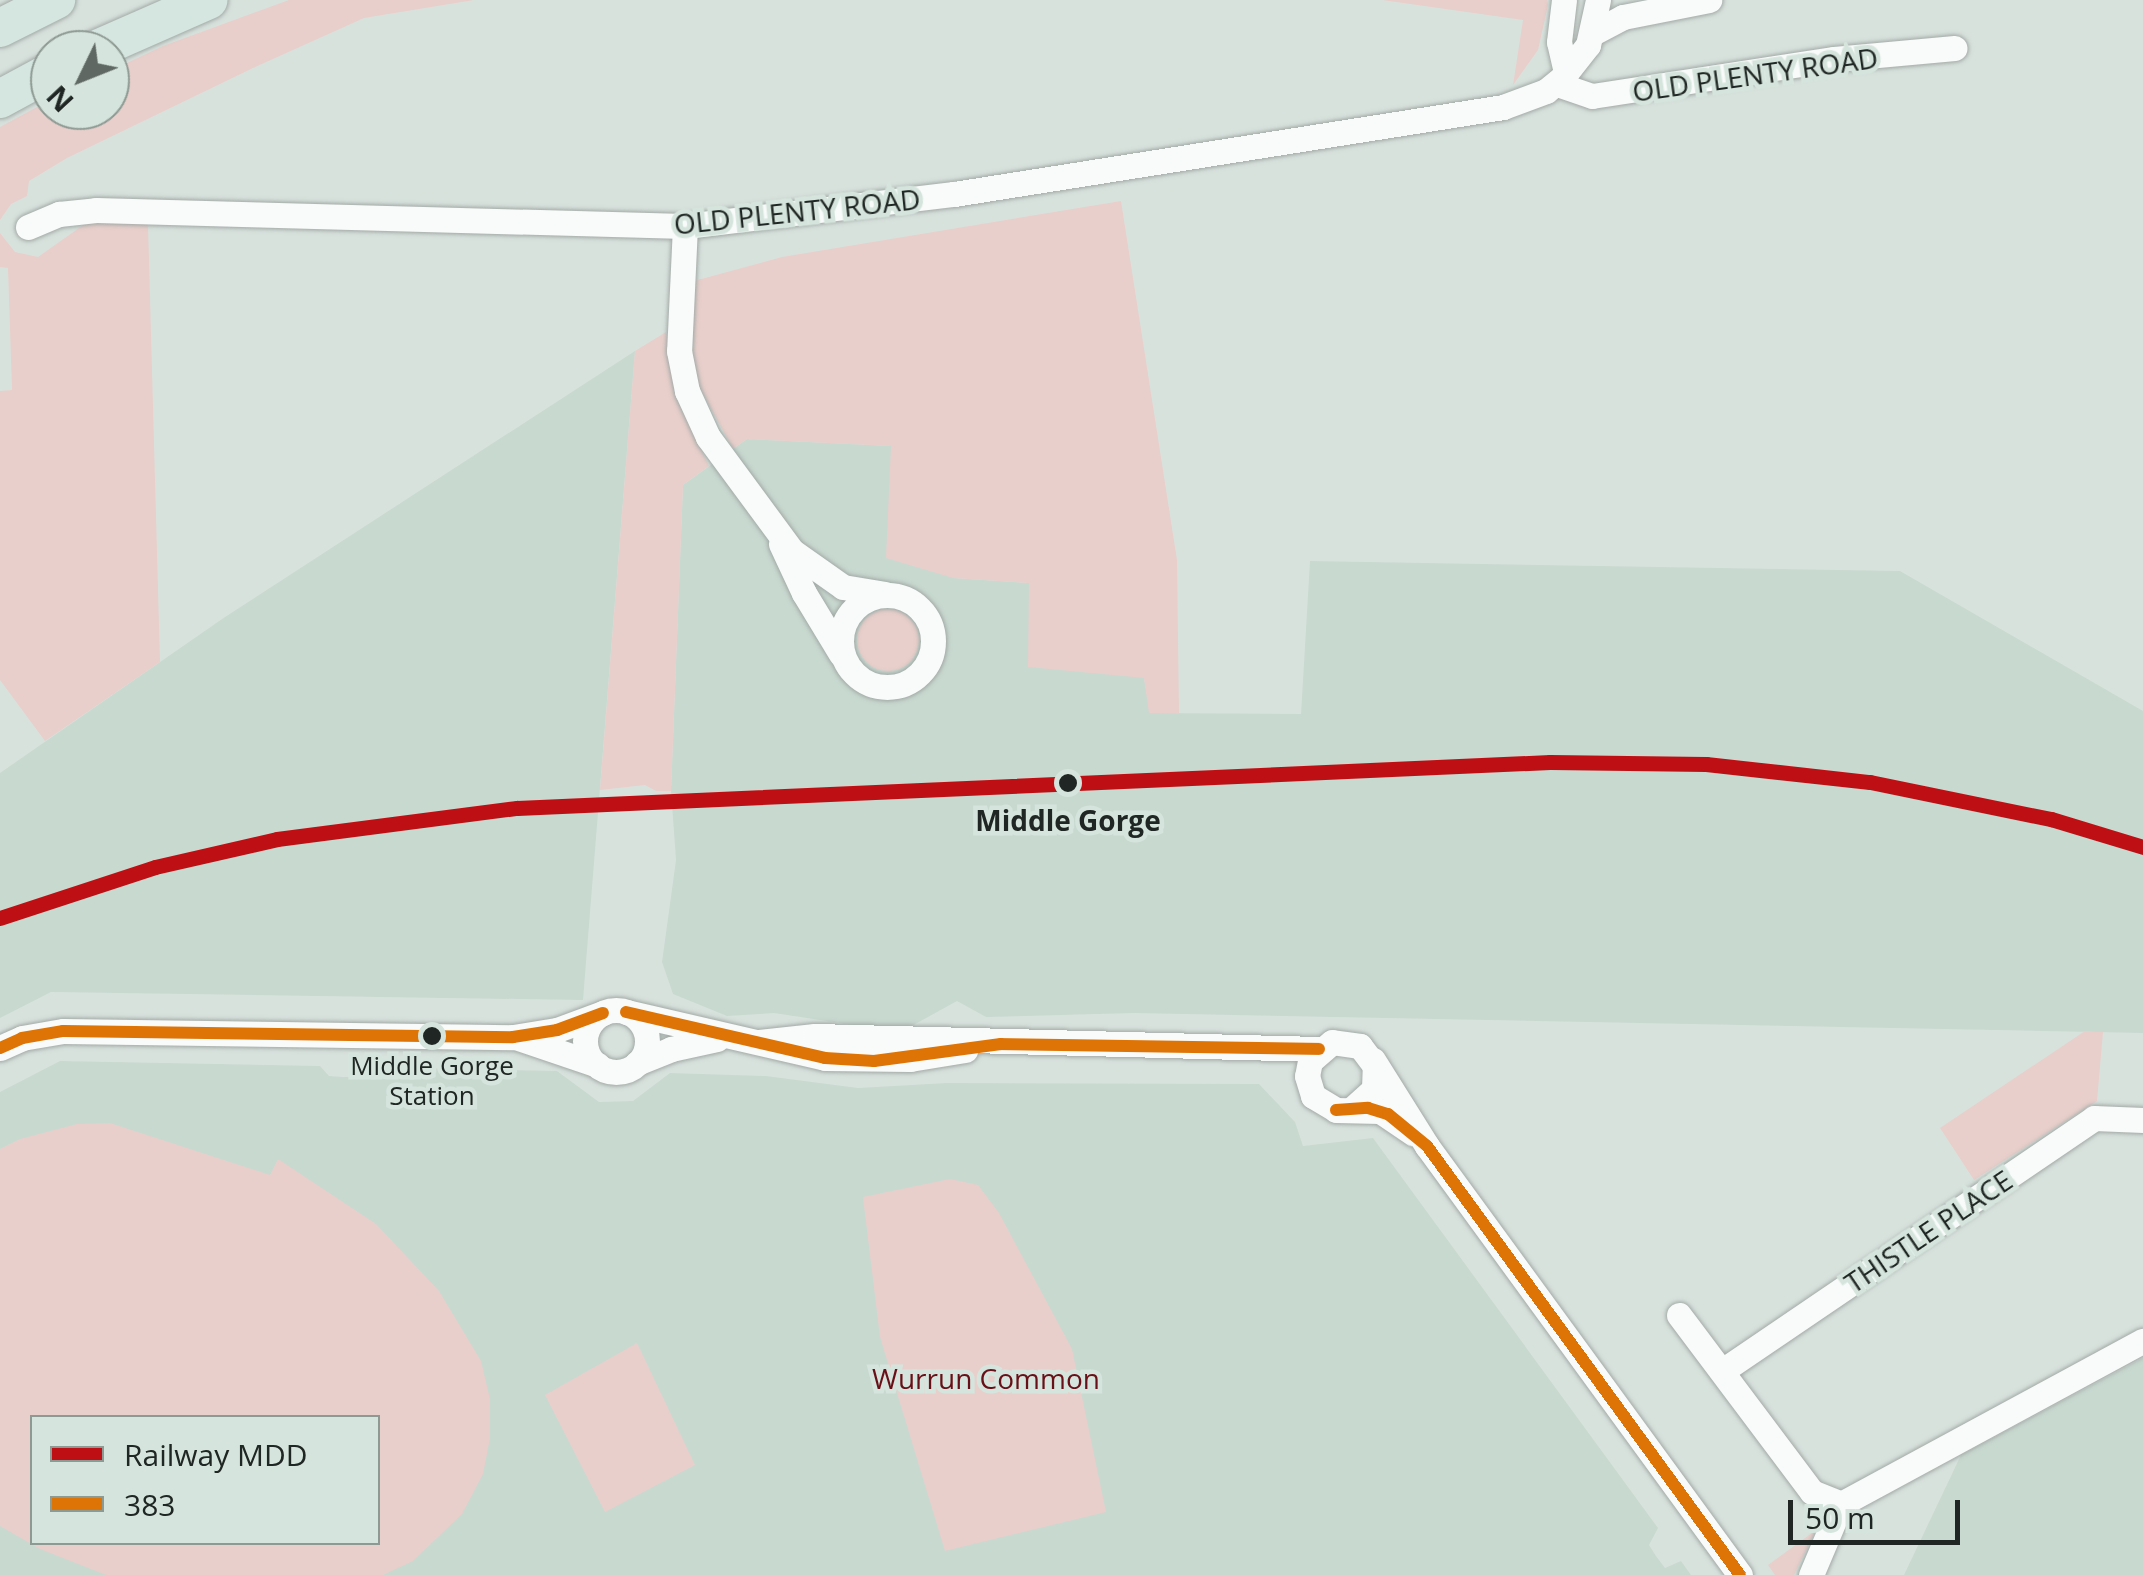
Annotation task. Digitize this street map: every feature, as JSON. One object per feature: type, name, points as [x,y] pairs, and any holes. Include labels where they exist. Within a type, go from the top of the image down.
[{"type":"highway","points":[[0,28],[56,0]]},
{"type":"highway","points":[[130,35],[209,0]]},
{"type":"highway","points":[[0,99],[30,83]]},
{"type":"street","points":[[1561,78],[1559,42],[1564,0]]},
{"type":"street","points":[[1561,78],[1584,52],[1592,34],[1598,0]]},
{"type":"street","points":[[1592,34],[1624,17],[1709,0]]},
{"type":"street","name":"OLD PLENTY ROAD","points":[[28,226],[59,214],[96,210],[685,226],[954,194],[1487,111],[1531,98],[1561,78],[1579,95],[1606,95],[1834,59],[1955,48]]},
{"type":"street","points":[[685,226],[679,340],[687,392],[708,437],[777,535],[804,593],[846,663],[862,680],[884,687],[907,682],[925,667],[933,641],[926,616],[910,601],[864,593],[836,583],[777,535]]},
{"type":"street","points":[[846,663],[840,634],[846,618],[862,601],[884,594]]},
{"type":"street","points":[[0,1048],[22,1038],[63,1031],[513,1037],[615,1012],[722,1038],[768,1041],[815,1036],[1001,1044],[1228,1045],[1294,1052],[1349,1042],[1373,1060],[1427,1146],[1740,1575]]},
{"type":"street","points":[[598,1065],[590,1056],[586,1038],[593,1020],[615,1012],[639,1021],[646,1035],[645,1050],[636,1064]]},
{"type":"street","points":[[513,1037],[615,1071],[671,1049],[722,1038]]},
{"type":"street","points":[[768,1041],[825,1058],[874,1061],[1001,1044]]},
{"type":"street","points":[[1228,1045],[1274,1064],[1326,1106],[1388,1114],[1427,1146]]},
{"type":"street","points":[[1310,1091],[1307,1071],[1319,1049]]},
{"type":"street","points":[[1353,1108],[1374,1089],[1373,1060]]},
{"type":"street","name":"THISTLE PLACE","points":[[1722,1371],[2094,1118],[2143,1120]]},
{"type":"street","points":[[1678,1315],[1812,1492],[1841,1504]]},
{"type":"street","points":[[1811,1575],[1841,1504],[2143,1341]]},
{"type":"shaded area","points":[[635,351],[583,1000],[51,992],[0,1018],[0,773],[225,617]]},
{"type":"shaded area","points":[[747,439],[891,446],[953,578],[1029,583],[1144,678],[1150,713],[1301,714],[1310,561],[1900,571],[2143,711],[2143,1033],[1134,1013],[986,1017],[957,1001],[908,1028],[866,1027],[774,1013],[727,1016],[673,994],[662,962],[676,860],[671,791],[683,485]]},
{"type":"shaded area","points":[[60,1061],[320,1066],[329,1076],[343,1077],[358,1077],[367,1067],[557,1071],[599,1102],[633,1101],[670,1073],[766,1076],[858,1088],[947,1083],[1259,1084],[1295,1122],[1303,1146],[1373,1138],[1658,1528],[1649,1545],[1656,1556],[1665,1568],[1681,1561],[1691,1575],[0,1575],[0,1092]]},
{"type":"shaded area","points":[[2143,1358],[2143,1575],[1904,1575],[1961,1455]]},
{"type":"green space","points":[[289,0],[474,0],[364,18],[130,128],[130,62]]},
{"type":"green space","points":[[1382,0],[1547,0],[1548,5],[1538,50],[1513,85],[1523,20]]},
{"type":"green space","points":[[30,111],[30,130],[125,130],[29,181],[27,196],[11,204],[0,220],[0,127]]},
{"type":"green space","points":[[1121,201],[1177,560],[1179,713],[1149,713],[1144,678],[1028,667],[1029,583],[953,578],[886,558],[891,446],[747,439],[733,449],[697,383],[692,362],[694,281],[782,257]]},
{"type":"green space","points":[[86,223],[148,224],[160,662],[45,741],[0,680],[0,391],[12,390],[8,268],[0,267],[0,233],[15,252],[38,257]]},
{"type":"green space","points":[[666,332],[675,395],[709,466],[683,485],[671,791],[656,791],[645,785],[600,790],[635,351]]},
{"type":"green space","points":[[888,609],[910,618],[919,640],[910,662],[888,671],[866,662],[857,640],[866,618]]},
{"type":"green space","points":[[2085,1031],[2103,1032],[2097,1101],[1974,1180],[1940,1128]]},
{"type":"green space","points":[[110,1123],[270,1175],[278,1159],[376,1224],[439,1291],[481,1361],[490,1399],[490,1438],[483,1474],[462,1514],[413,1561],[383,1575],[106,1575],[33,1545],[380,1545],[380,1415],[30,1415],[30,1543],[0,1526],[0,1149],[20,1139],[77,1124]]},
{"type":"green space","name":"Wurrun Common","points":[[950,1179],[978,1185],[999,1213],[1072,1349],[1106,1512],[945,1551],[880,1337],[863,1197]]},
{"type":"green space","points":[[637,1343],[695,1465],[605,1512],[545,1395]]},
{"type":"green space","points":[[1816,1530],[1794,1575],[1775,1575],[1768,1565]]},
{"type":"rail line","name":"MDD","points":[[0,918],[155,867],[277,839],[517,808],[1550,762],[1706,764],[1870,782],[2051,819],[2143,847]]},
{"type":"transit line","name":"383","points":[[626,1012],[825,1058],[874,1061],[1001,1044],[1319,1049]]},
{"type":"transit line","name":"383","points":[[0,1048],[22,1038],[63,1031],[513,1037],[557,1030],[603,1013]]},
{"type":"transit line","name":"383","points":[[1336,1110],[1368,1108],[1388,1114],[1427,1146],[1740,1575]]},
{"type":"place","name":"Middle Gorge","points":[[1068,783]]},
{"type":"place","name":"Middle Gorge Station","points":[[432,1036]]}]
